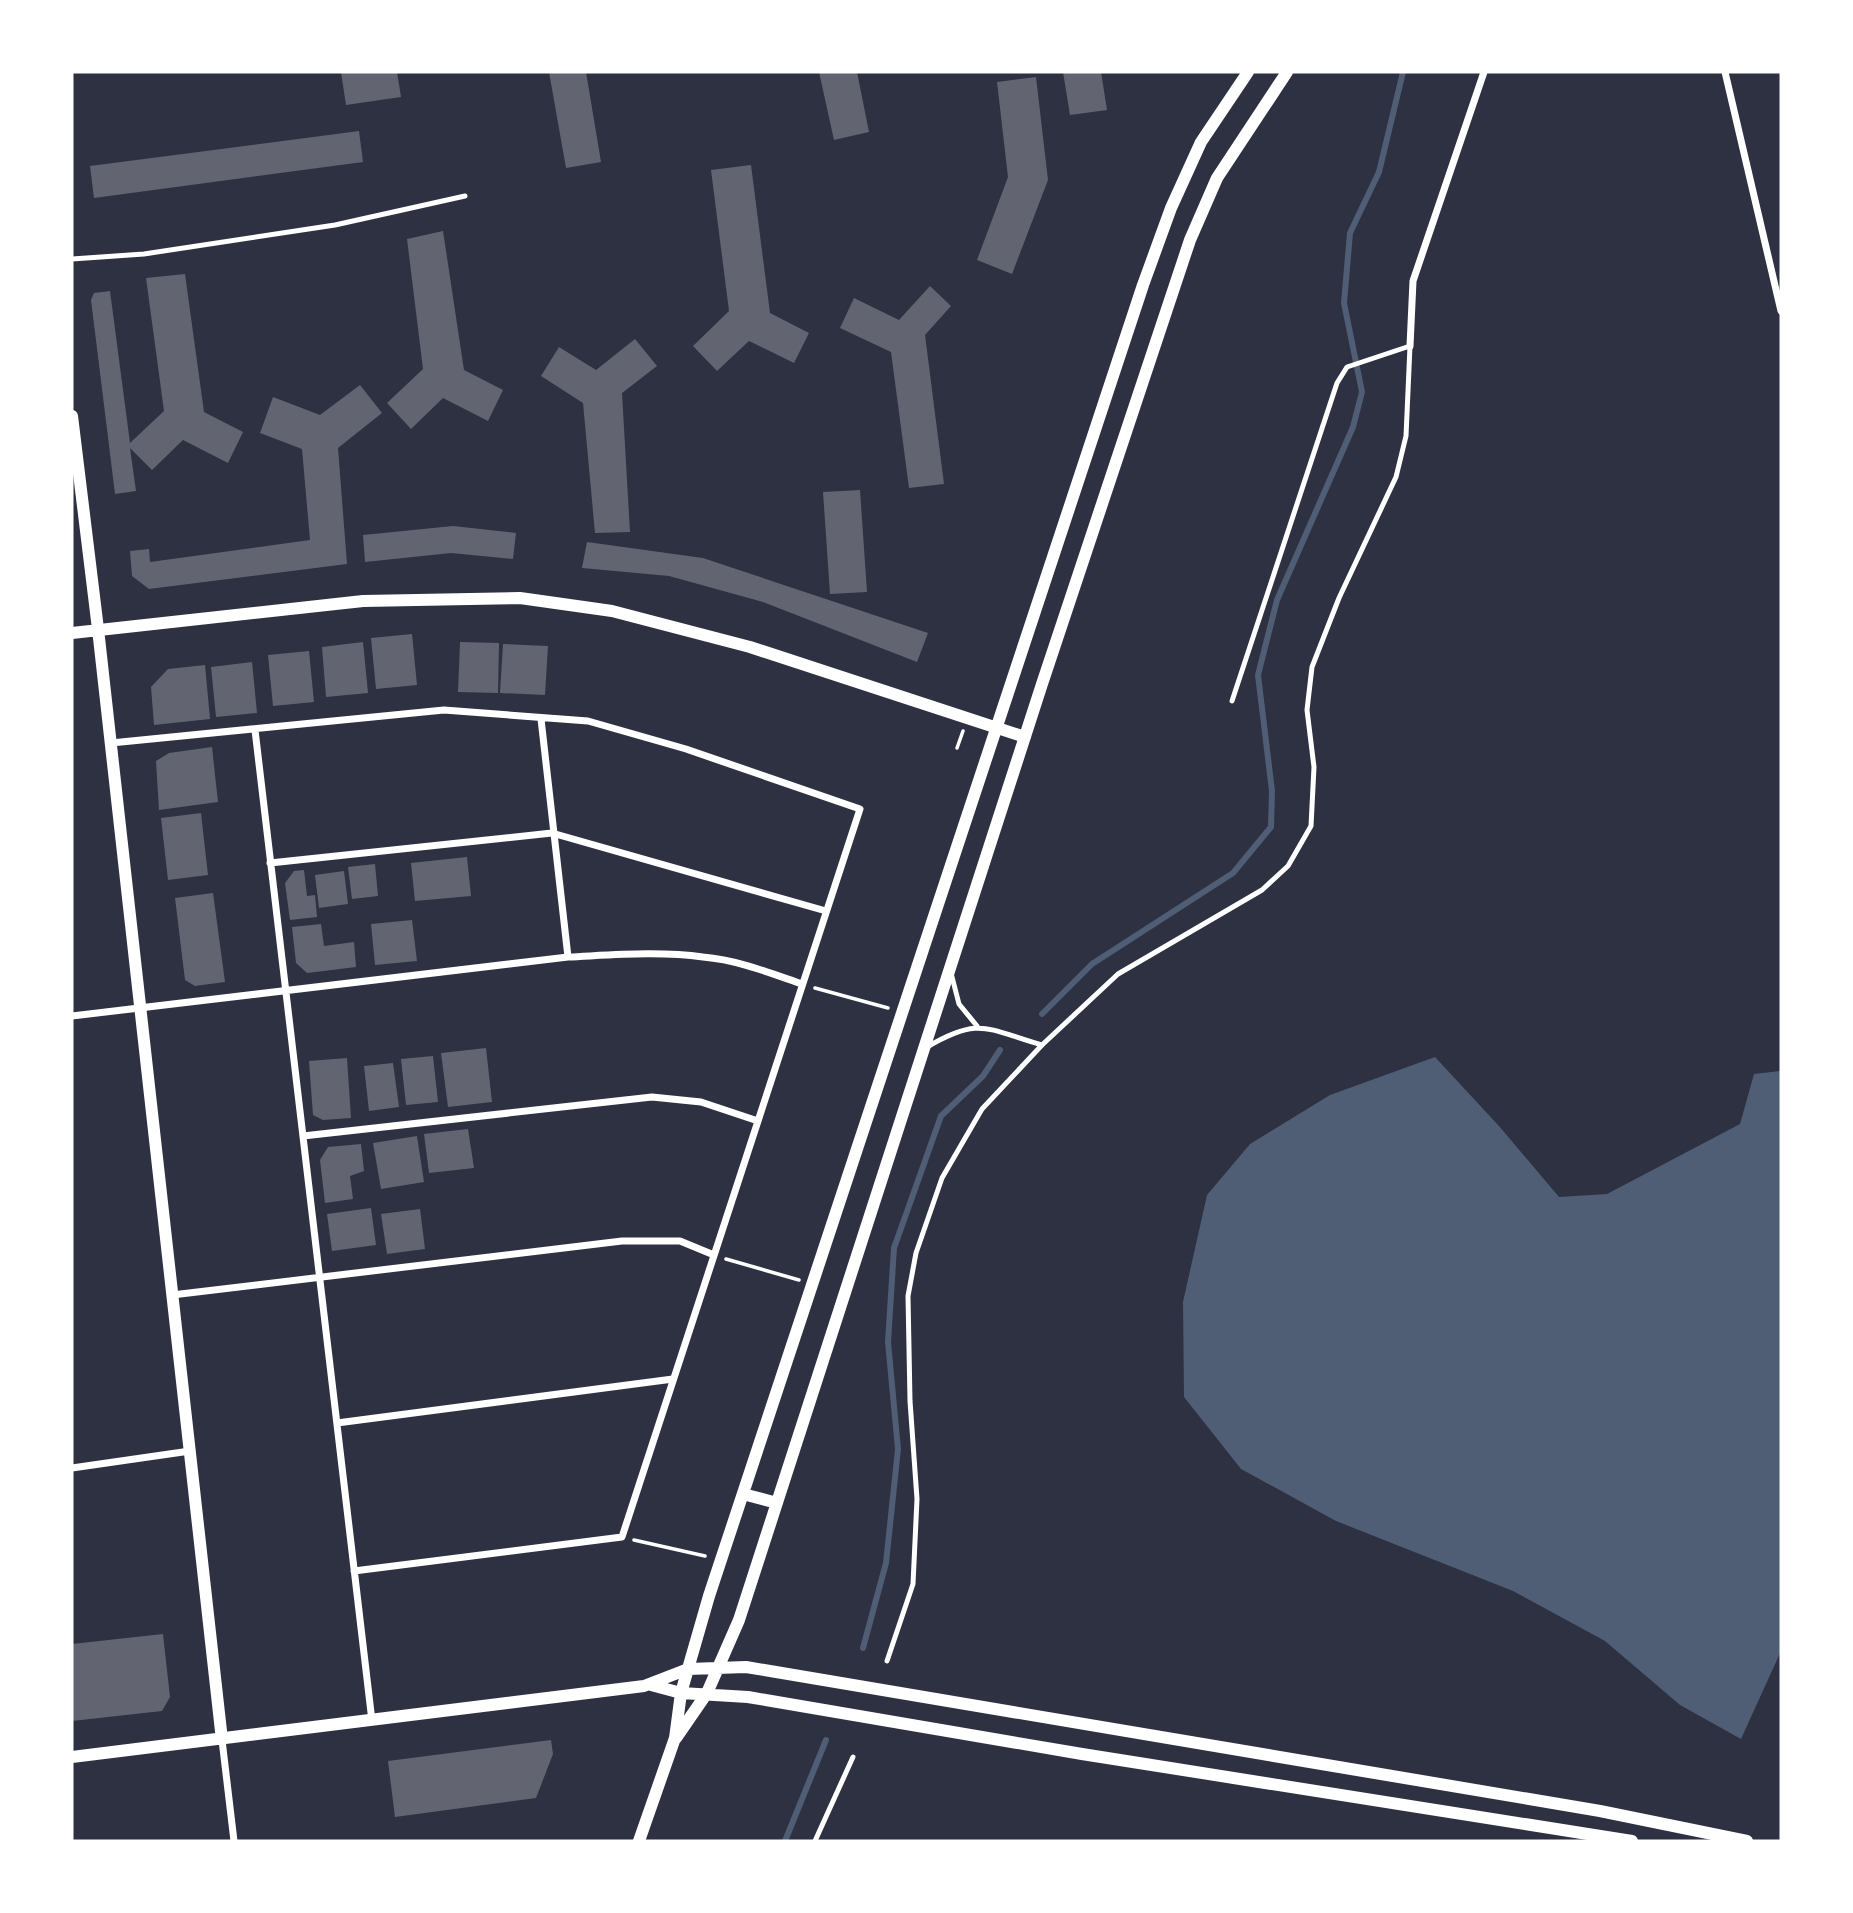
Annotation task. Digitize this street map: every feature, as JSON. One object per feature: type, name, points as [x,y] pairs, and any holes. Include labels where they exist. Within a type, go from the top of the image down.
[{"type":"street","points":[[639,1841],[675,1738],[681,1693],[743,1494],[901,1012],[1171,208],[1201,142],[1248,72]]},
{"type":"street","points":[[675,1738],[707,1693],[738,1620],[1025,737],[1190,240],[1217,178],[1287,72]]},
{"type":"street","points":[[1410,346],[1413,281],[1484,72]]},
{"type":"street","points":[[1724,72],[1781,311]]},
{"type":"street","points":[[72,416],[99,629],[234,1841]]},
{"type":"street","points":[[72,633],[363,601],[520,598],[612,611],[750,646],[1025,737]]},
{"type":"street","points":[[111,743],[444,710],[588,721],[686,749],[860,809],[622,1537],[354,1571]]},
{"type":"street","points":[[541,719],[568,957]]},
{"type":"street","points":[[255,730],[372,1721]]},
{"type":"street","points":[[270,863],[552,833],[826,911]]},
{"type":"street","points":[[72,1016],[568,957],[641,954],[704,957],[752,966],[802,984]]},
{"type":"street","points":[[303,1136],[652,1097],[702,1102],[758,1121]]},
{"type":"street","points":[[172,1295],[641,1240],[680,1241],[714,1255]]},
{"type":"street","points":[[337,1423],[673,1379]]},
{"type":"street","points":[[72,1468],[190,1451]]},
{"type":"street","points":[[743,1494],[777,1503]]},
{"type":"street","points":[[72,1757],[651,1685],[688,1669],[746,1667],[1600,1811],[1747,1841]]},
{"type":"street","points":[[651,1685],[681,1693],[748,1697],[1082,1754],[1632,1841]]},
{"type":"lane","points":[[72,259],[144,254],[335,225],[465,196]]},
{"type":"lane","points":[[887,1661],[913,1584],[917,1499],[909,1401],[908,1296],[916,1253],[942,1178],[982,1110],[1042,1045],[1118,974],[1262,890],[1288,866],[1311,826],[1314,767],[1307,710],[1312,667],[1339,598],[1396,478],[1406,436],[1410,346],[1381,358],[1347,367],[1337,383],[1302,482],[1232,701]]},
{"type":"lane","points":[[950,972],[959,1004],[976,1026]]},
{"type":"lane","points":[[925,1048],[956,1030],[976,1026],[1042,1045]]},
{"type":"lane","points":[[815,1841],[853,1757]]},
{"type":"path","points":[[802,984],[901,1012]]},
{"type":"path","points":[[714,1255],[812,1283]]},
{"type":"path","points":[[622,1537],[722,1560]]},
{"type":"water","points":[[1435,1057],[1499,1126],[1559,1197],[1607,1194],[1740,1124],[1754,1074],[1781,1071],[1781,1651],[1741,1739],[1680,1705],[1605,1641],[1513,1591],[1336,1521],[1241,1469],[1184,1397],[1183,1302],[1207,1195],[1250,1144],[1330,1095]]},
{"type":"building","points":[[341,72],[397,72],[401,97],[346,105]]},
{"type":"building","points":[[549,72],[586,72],[601,162],[566,168]]},
{"type":"building","points":[[819,72],[857,72],[869,132],[834,140]]},
{"type":"building","points":[[1063,72],[1101,72],[1107,110],[1070,115]]},
{"type":"building","points":[[1036,77],[1048,180],[1012,274],[977,260],[1008,177],[997,82]]},
{"type":"building","points":[[359,131],[363,162],[94,198],[90,166]]},
{"type":"building","points":[[751,165],[770,313],[809,333],[794,363],[749,341],[717,371],[693,346],[729,311],[711,170]]},
{"type":"building","points":[[443,231],[464,370],[503,390],[488,421],[443,398],[411,429],[387,403],[423,369],[407,239]]},
{"type":"building","points":[[185,274],[204,412],[243,432],[228,463],[183,440],[152,470],[130,448],[136,491],[115,494],[91,300],[94,293],[110,291],[130,443],[164,411],[146,278]]},
{"type":"building","points":[[930,286],[951,306],[925,335],[944,484],[909,488],[891,352],[840,328],[854,298],[899,320]]},
{"type":"building","points":[[635,339],[657,366],[622,393],[630,532],[595,533],[583,403],[541,376],[559,347],[596,370]]},
{"type":"building","points":[[360,385],[382,413],[338,448],[347,564],[149,589],[132,576],[130,551],[149,549],[150,562],[310,540],[302,449],[260,433],[273,397],[320,415]]},
{"type":"building","points":[[860,490],[867,592],[830,594],[823,492]]},
{"type":"building","points":[[453,526],[516,533],[513,559],[451,553],[365,562],[363,535]]},
{"type":"building","points":[[587,542],[703,558],[928,633],[917,662],[763,602],[669,576],[582,568]]},
{"type":"building","points":[[412,634],[417,685],[376,689],[371,638]]},
{"type":"building","points":[[363,642],[368,693],[326,697],[322,647]]},
{"type":"building","points":[[460,642],[499,643],[498,693],[458,692]]},
{"type":"building","points":[[503,644],[548,646],[545,695],[500,693]]},
{"type":"building","points":[[309,651],[314,702],[273,706],[268,655]]},
{"type":"building","points":[[252,662],[257,713],[216,717],[211,667]]},
{"type":"building","points":[[205,665],[210,719],[154,725],[151,687],[168,669]]},
{"type":"building","points":[[212,747],[218,802],[159,810],[156,761],[169,753]]},
{"type":"building","points":[[201,813],[208,875],[168,880],[161,818]]},
{"type":"building","points":[[467,857],[471,896],[415,901],[411,863]]},
{"type":"building","points":[[375,864],[378,896],[352,899],[348,867]]},
{"type":"building","points":[[304,870],[307,896],[315,895],[317,917],[290,920],[285,883],[294,871]]},
{"type":"building","points":[[344,871],[348,904],[319,908],[315,875]]},
{"type":"building","points":[[213,893],[225,982],[195,986],[185,980],[175,898]]},
{"type":"building","points":[[412,920],[417,961],[375,965],[371,924]]},
{"type":"building","points":[[321,924],[324,946],[354,942],[356,967],[307,973],[296,963],[292,927]]},
{"type":"building","points":[[486,1048],[492,1102],[448,1107],[441,1053]]},
{"type":"building","points":[[433,1056],[438,1102],[406,1105],[401,1059]]},
{"type":"building","points":[[347,1058],[351,1118],[323,1120],[313,1115],[309,1061]]},
{"type":"building","points":[[393,1063],[399,1107],[369,1111],[364,1066]]},
{"type":"building","points":[[468,1129],[474,1168],[429,1173],[424,1134]]},
{"type":"building","points":[[417,1136],[424,1182],[381,1189],[373,1143]]},
{"type":"building","points":[[361,1144],[364,1171],[350,1176],[353,1199],[325,1203],[320,1160],[328,1147]]},
{"type":"building","points":[[371,1208],[376,1245],[332,1251],[327,1214]]},
{"type":"building","points":[[420,1209],[425,1249],[387,1254],[381,1214]]},
{"type":"building","points":[[163,1634],[170,1697],[162,1711],[72,1721],[72,1644]]},
{"type":"building","points":[[551,1740],[553,1754],[536,1798],[395,1817],[388,1761]]},
{"type":"waterway","points":[[1042,1014],[1092,964],[1233,873],[1271,827],[1272,791],[1258,675],[1277,600],[1353,427],[1362,392],[1344,303],[1350,233],[1379,172],[1403,72]]},
{"type":"waterway","points":[[863,1648],[886,1563],[898,1449],[888,1342],[894,1248],[941,1116],[983,1076],[1000,1050]]},
{"type":"waterway","points":[[785,1841],[826,1740]]}]
